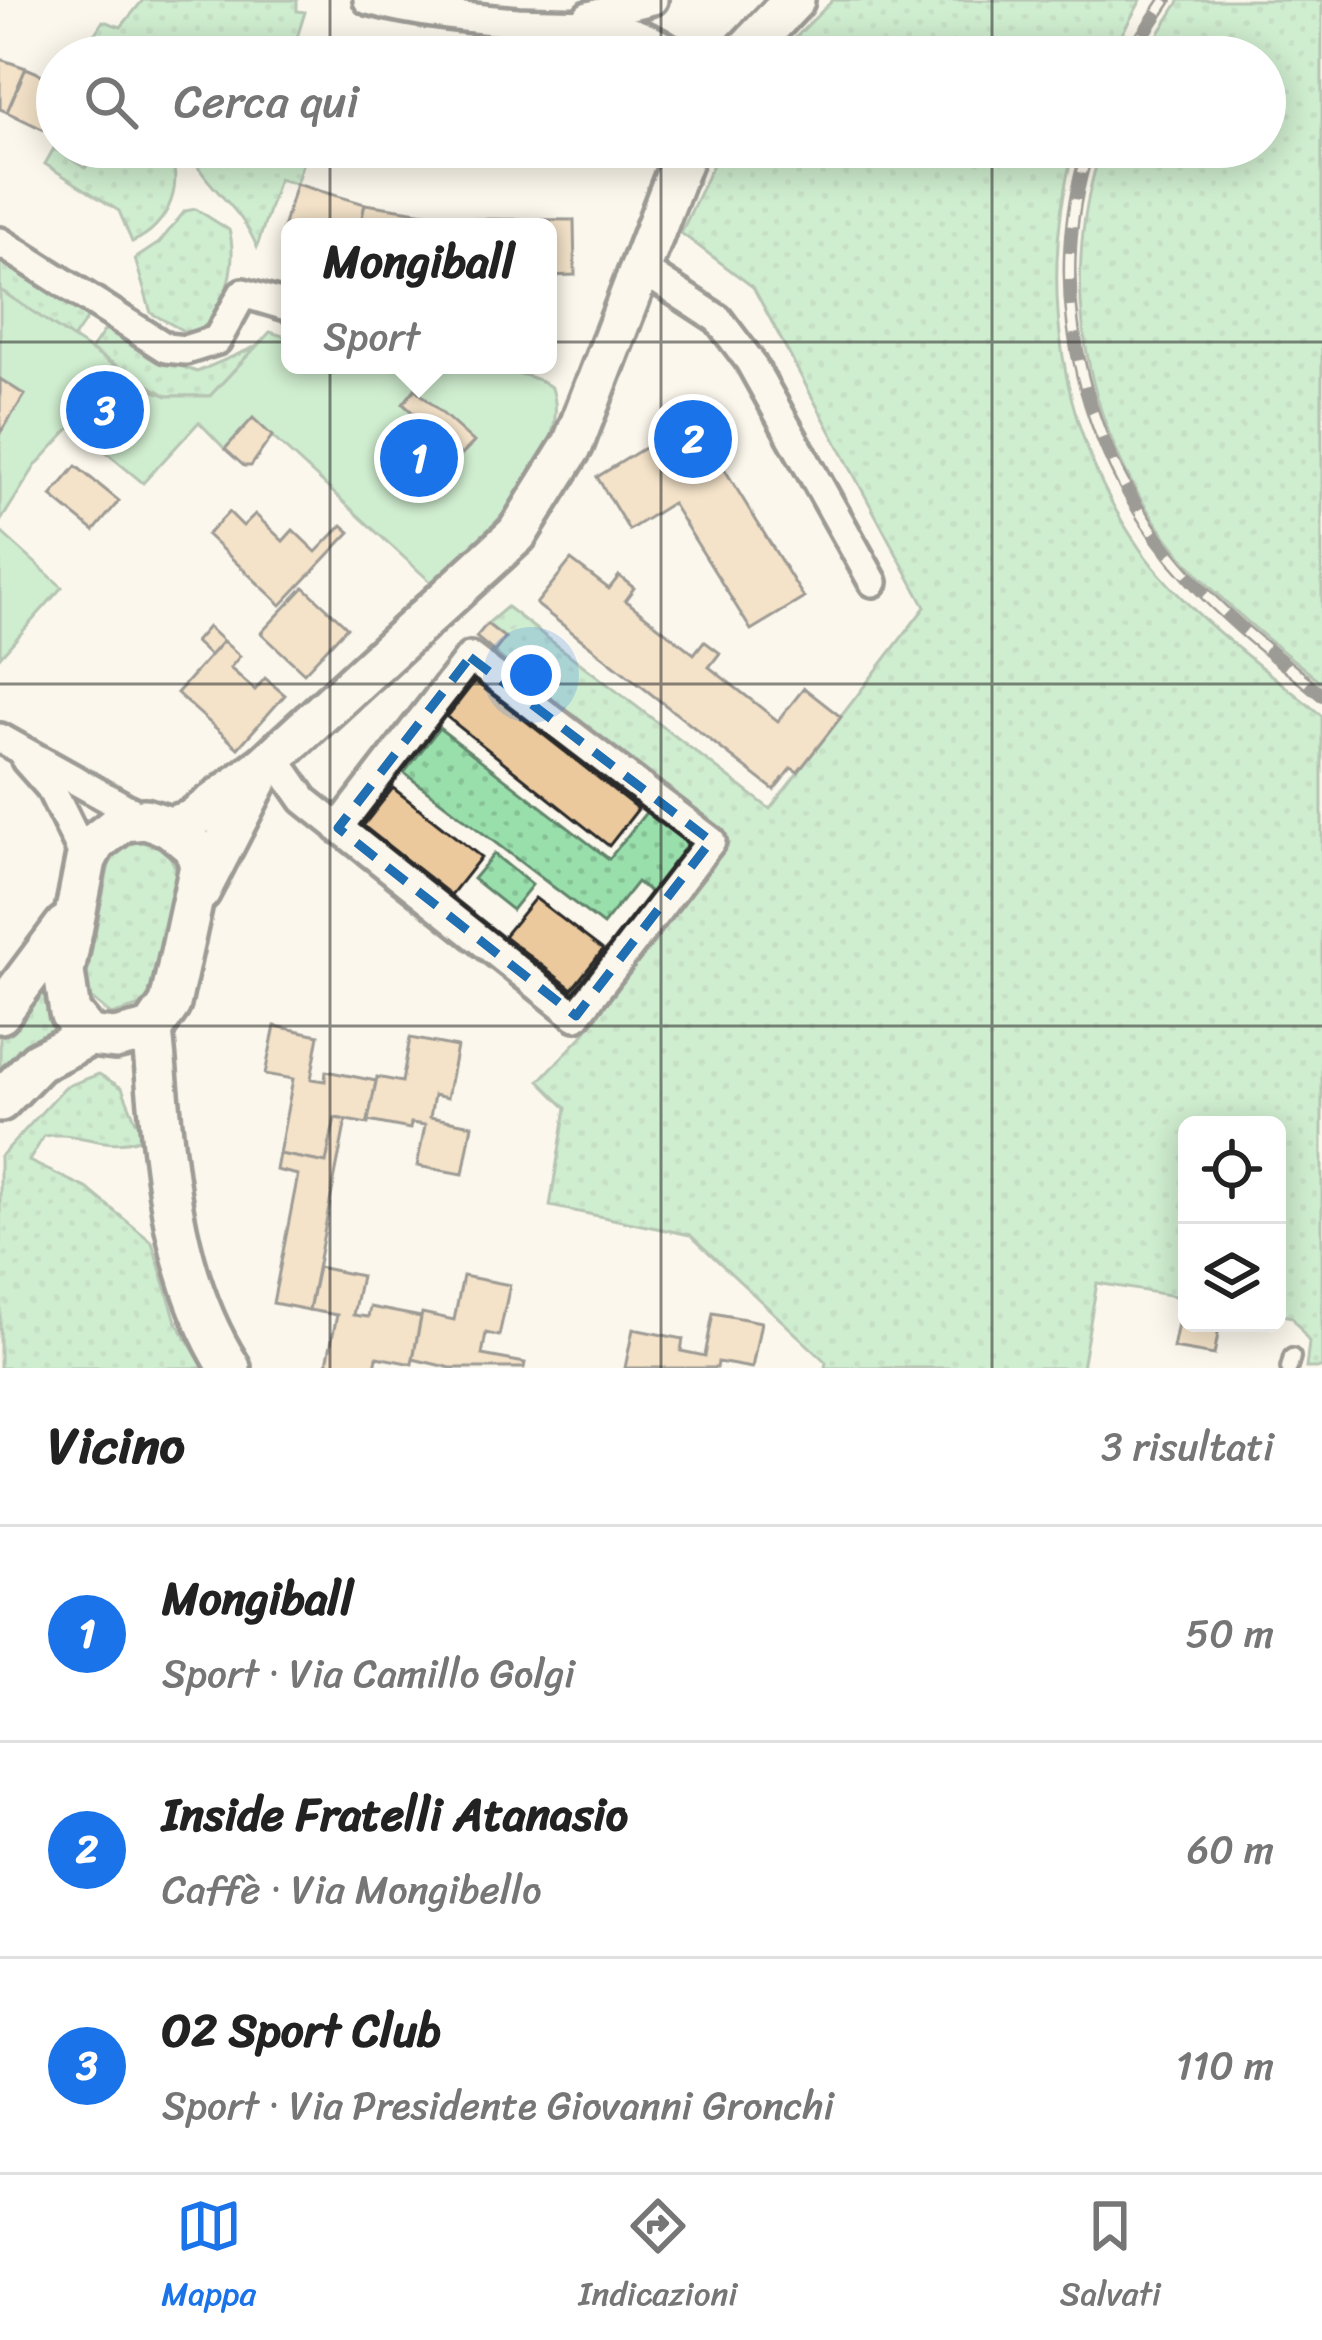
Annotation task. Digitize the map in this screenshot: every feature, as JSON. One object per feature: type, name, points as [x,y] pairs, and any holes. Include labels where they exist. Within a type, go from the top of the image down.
[{"type":"street","points":[[368,0],[413,12],[608,22],[645,36]]},
{"type":"street","points":[[572,21],[653,0]]},
{"type":"street","points":[[760,36],[794,0]]},
{"type":"street","points":[[89,1036],[70,1012],[64,989],[86,860],[109,829],[190,821],[270,761],[517,534],[573,444],[679,168]]},
{"type":"street","points":[[0,242],[166,348],[185,350],[217,340],[243,293],[281,305]]},
{"type":"street","points":[[640,268],[718,319],[749,360],[873,582]]},
{"type":"street","points":[[270,761],[304,800],[338,828],[576,1016],[711,841],[470,657],[338,828]]},
{"type":"street","points":[[8,743],[195,848],[200,866],[193,907],[170,1004],[152,1030],[179,1253],[203,1326],[230,1368]]},
{"type":"street","points":[[8,743],[50,787],[86,860]]},
{"type":"street","points":[[193,907],[270,761]]},
{"type":"street","points":[[0,1012],[27,983],[75,911]]},
{"type":"street","points":[[0,1101],[38,1062],[89,1036],[115,1039],[152,1030]]},
{"type":"highlighted area","points":[[470,657],[711,841],[576,1016],[338,828]]},
{"type":"green space","points":[[143,0],[297,0],[297,11],[305,12],[298,36],[93,36],[103,21],[121,27]]},
{"type":"green space","points":[[833,0],[1141,0],[1121,36],[797,36]]},
{"type":"green space","points":[[1180,0],[1322,0],[1322,683],[1222,599],[1156,523],[1105,423],[1090,369],[1081,257],[1097,168],[1286,168],[1286,36],[1157,36]]},
{"type":"green space","points":[[51,168],[174,168],[171,202],[145,235],[132,242],[119,211]]},
{"type":"green space","points":[[199,168],[301,168],[296,184],[279,179],[257,247],[241,219]]},
{"type":"green space","points":[[711,168],[1070,168],[1058,251],[1057,303],[1074,406],[1090,456],[1112,503],[1159,573],[1226,638],[1322,716],[1322,1368],[1306,1368],[1309,1342],[1292,1317],[1286,1316],[1286,1116],[1178,1116],[1178,1296],[1097,1283],[1082,1368],[825,1368],[826,1362],[690,1235],[550,1206],[566,1108],[539,1081],[583,1035],[729,842],[494,652],[505,638],[487,624],[507,607],[770,809],[925,607],[753,287],[681,233]]},
{"type":"green space","points":[[196,209],[229,230],[232,258],[220,305],[203,328],[191,335],[151,313],[135,259],[159,243],[185,211]]},
{"type":"green space","points":[[0,261],[88,317],[73,339],[0,290]]},
{"type":"green space","points":[[0,290],[149,389],[167,396],[210,396],[270,332],[281,335],[281,374],[519,374],[552,388],[555,415],[536,470],[496,521],[433,584],[253,419],[225,449],[199,422],[143,483],[73,425],[36,465],[0,522]]},
{"type":"green space","points":[[106,328],[151,356],[197,372],[255,347],[210,396],[167,396],[91,350]]},
{"type":"green space","points":[[0,531],[62,587],[0,657]]},
{"type":"green space","points":[[439,728],[609,859],[651,806],[695,840],[653,894],[637,882],[603,925],[404,773]]},
{"type":"green space","points":[[150,839],[164,844],[177,871],[151,995],[141,1006],[111,1015],[88,996],[86,979],[110,859],[133,843]]},
{"type":"green space","points":[[494,854],[532,885],[512,910],[473,879]]},
{"type":"green space","points":[[41,983],[62,1029],[0,1076],[0,1031]]},
{"type":"green space","points":[[99,1074],[122,1088],[136,1122],[145,1122],[139,1139],[114,1143],[44,1136],[29,1161],[88,1189],[152,1242],[176,1321],[204,1368],[0,1368],[0,1157],[65,1087]]},
{"type":"building","points":[[0,59],[26,68],[7,112],[0,109]]},
{"type":"building","points":[[26,68],[36,72],[36,126],[7,112]]},
{"type":"building","points":[[296,184],[365,204],[362,218],[286,218]]},
{"type":"building","points":[[365,204],[459,218],[362,218]]},
{"type":"building","points":[[557,220],[574,220],[575,275],[557,276]]},
{"type":"building","points":[[0,379],[25,395],[0,433]]},
{"type":"building","points":[[415,389],[474,442],[461,455],[403,404]]},
{"type":"building","points":[[253,418],[272,436],[251,466],[244,466],[225,449]]},
{"type":"building","points":[[693,418],[804,598],[751,630],[672,503],[629,530],[597,477]]},
{"type":"building","points":[[76,466],[119,501],[94,531],[51,496]]},
{"type":"building","points":[[229,512],[243,526],[255,514],[283,541],[293,530],[316,552],[342,525],[350,532],[281,605],[207,535]]},
{"type":"building","points":[[571,560],[609,589],[619,576],[634,588],[625,600],[694,654],[704,641],[720,653],[709,667],[778,721],[804,688],[841,717],[798,772],[791,768],[774,790],[536,604]]},
{"type":"building","points":[[304,587],[347,627],[304,673],[261,633]]},
{"type":"building","points":[[487,624],[505,638],[494,652],[476,637]]},
{"type":"building","points":[[208,627],[223,641],[210,656],[195,642]]},
{"type":"building","points":[[223,641],[240,656],[230,668],[255,690],[265,678],[285,695],[238,748],[177,693]]},
{"type":"building","points":[[475,681],[638,809],[609,846],[447,717]]},
{"type":"building","points":[[393,788],[481,857],[451,895],[363,826]]},
{"type":"building","points":[[535,898],[603,950],[572,989],[504,936]]},
{"type":"building","points":[[275,1026],[319,1035],[311,1079],[325,1081],[326,1071],[376,1081],[368,1124],[335,1118],[326,1163],[279,1154],[293,1079],[265,1074]]},
{"type":"building","points":[[410,1038],[457,1047],[447,1098],[434,1095],[430,1117],[472,1125],[463,1174],[417,1166],[425,1125],[411,1123],[410,1129],[368,1121],[377,1077],[402,1082]]},
{"type":"building","points":[[335,1118],[346,1120],[309,1310],[273,1303],[298,1175],[276,1170],[279,1154],[326,1163]]},
{"type":"building","points":[[318,1267],[361,1276],[353,1315],[368,1317],[370,1307],[421,1317],[412,1364],[377,1357],[375,1368],[326,1368],[337,1315],[309,1310]]},
{"type":"building","points":[[463,1276],[510,1285],[499,1336],[486,1333],[482,1355],[525,1363],[524,1368],[451,1368],[413,1359],[422,1313],[454,1320]]},
{"type":"building","points":[[713,1313],[761,1322],[752,1368],[718,1362],[717,1368],[625,1368],[633,1329],[683,1339],[681,1351],[705,1356]]},
{"type":"building","points":[[1178,1323],[1178,1332],[1218,1332],[1214,1355],[1173,1348]]},
{"type":"railway","points":[[1142,36],[1166,0]]},
{"type":"railway","points":[[1084,168],[1070,261],[1072,320],[1100,433],[1155,535],[1192,580],[1322,695]]},
{"type":"place","name":"O2 Sport Club","points":[[105,410]]},
{"type":"place","name":"Inside Fratelli Atanasio","points":[[693,439]]},
{"type":"place","name":"Mongiball","points":[[419,458]]}]
